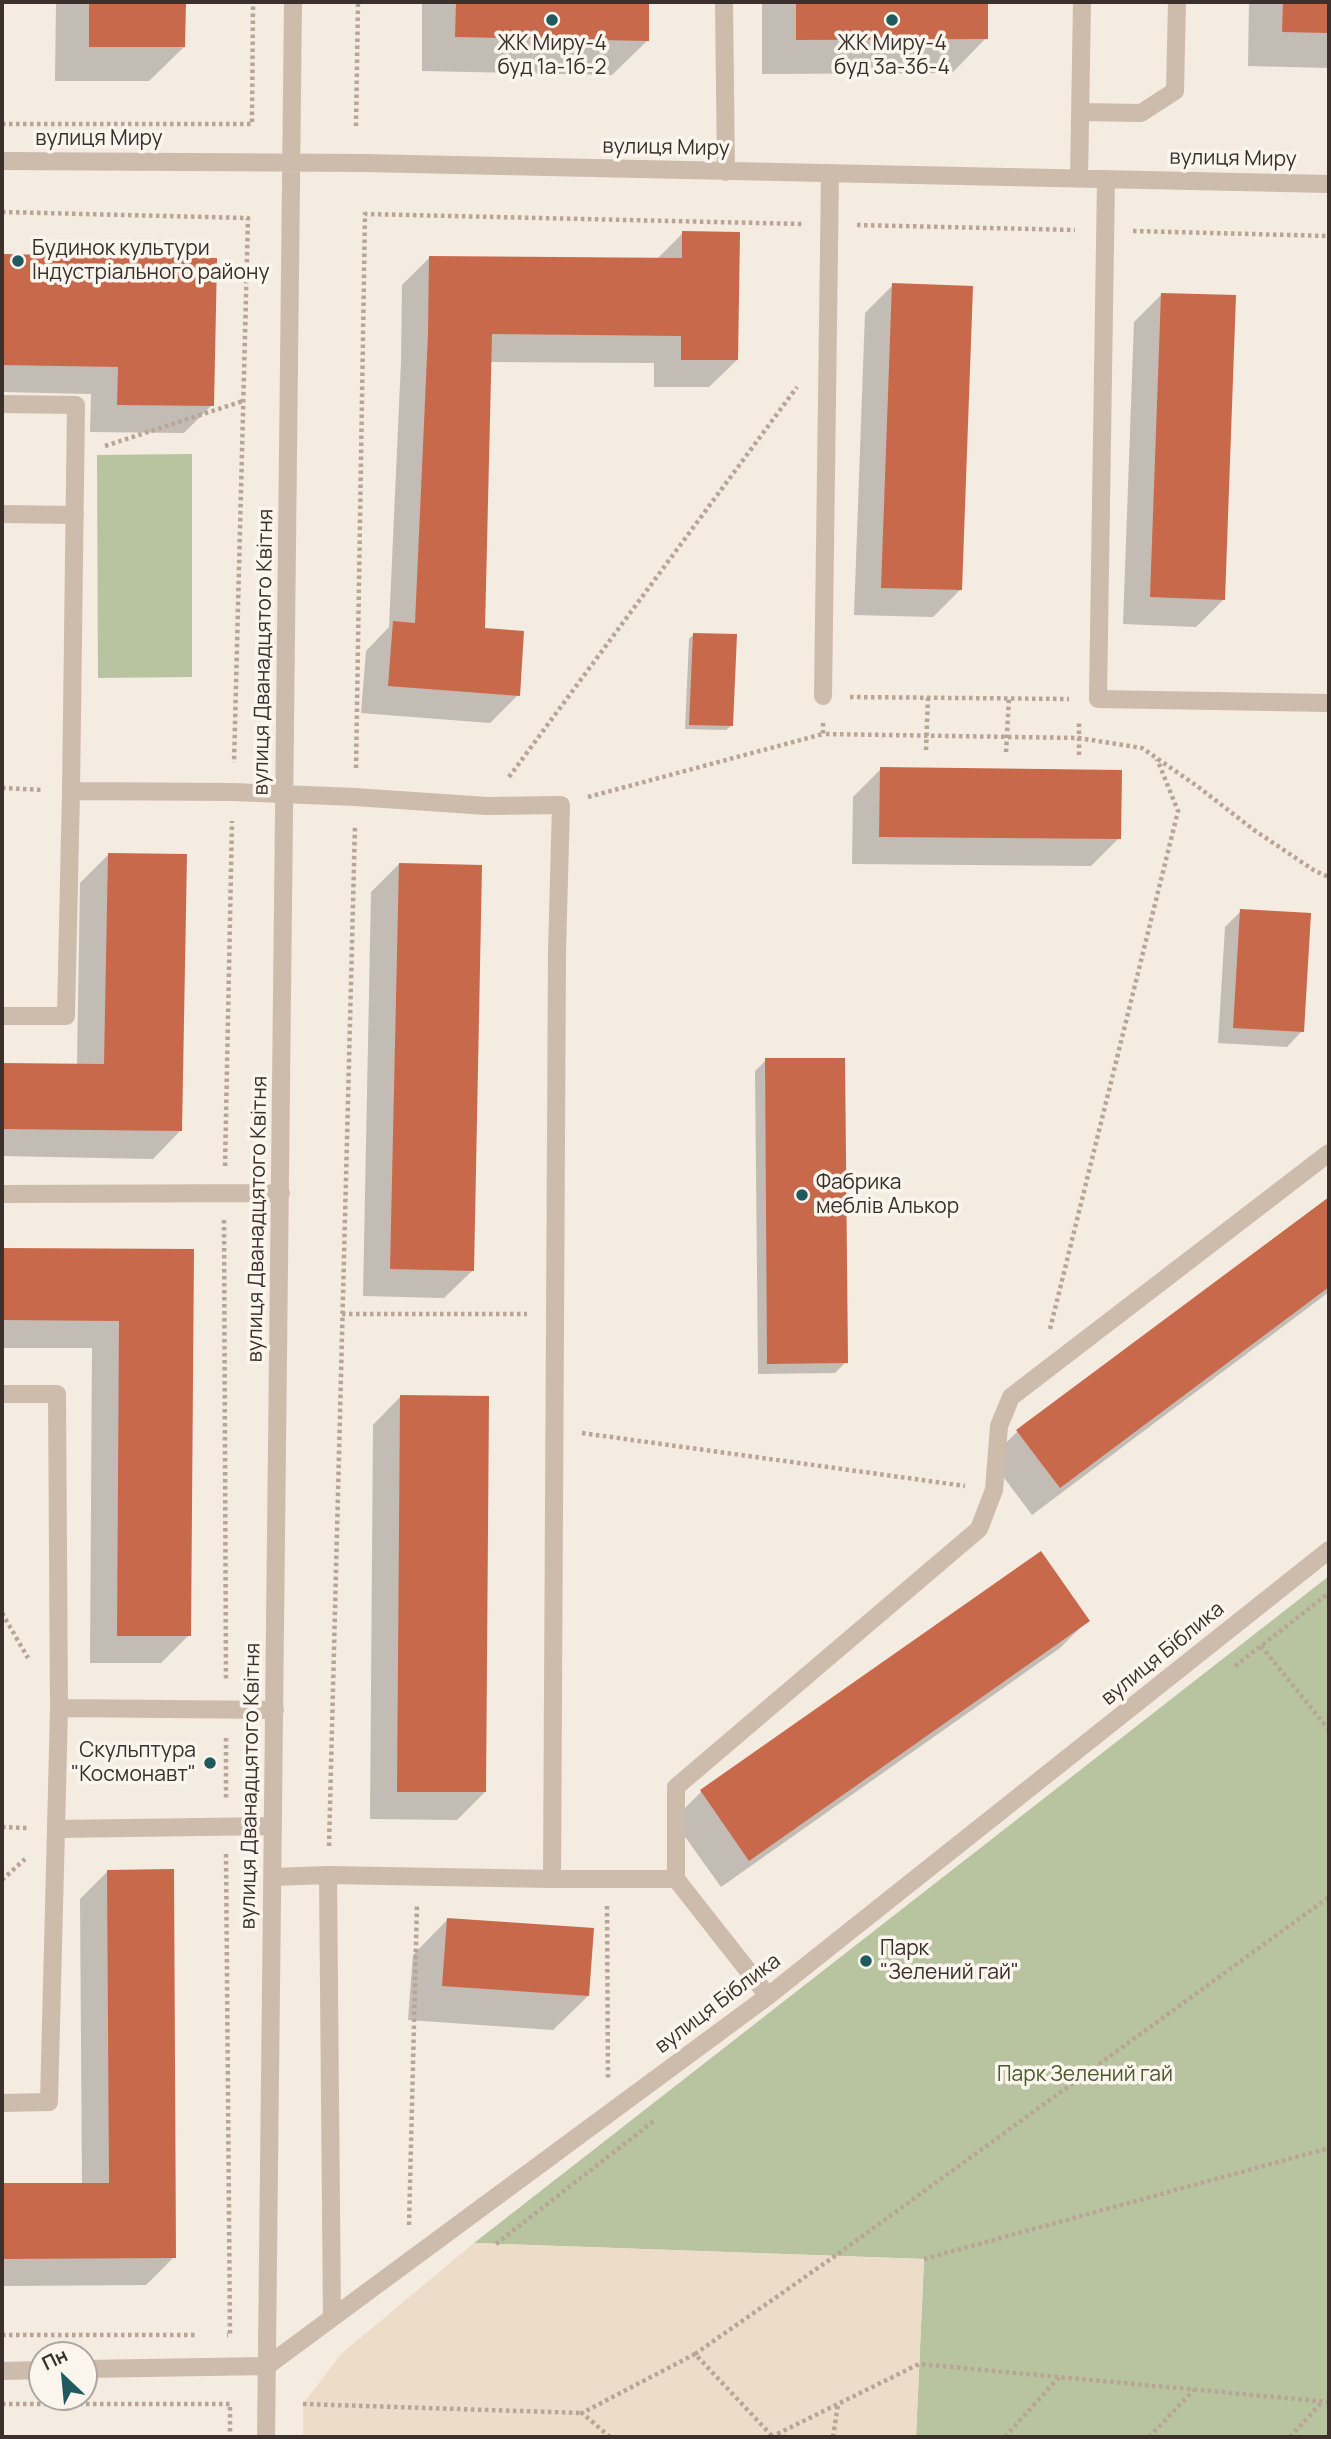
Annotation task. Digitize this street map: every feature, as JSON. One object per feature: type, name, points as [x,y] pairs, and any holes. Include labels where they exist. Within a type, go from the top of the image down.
[{"type":"street","name":"вулиця Дванадцятого Квітня","points":[[266,2437],[293,2]]},
{"type":"street","points":[[724,2],[726,172]]},
{"type":"street","points":[[1079,179],[1082,2]]},
{"type":"street","points":[[1081,112],[1141,113],[1175,91],[1177,2]]},
{"type":"street","name":"вулиця Миру","points":[[2,161],[293,162],[1329,184]]},
{"type":"street","points":[[823,696],[830,174]]},
{"type":"street","points":[[1106,179],[1098,699],[1329,703]]},
{"type":"street","points":[[2,404],[76,405],[66,1016],[2,1016]]},
{"type":"street","points":[[2,514],[75,515]]},
{"type":"street","points":[[71,792],[233,792],[487,806],[561,805],[557,953],[552,1879]]},
{"type":"street","points":[[768,1996],[676,1879],[676,1787],[979,1529],[994,1489],[999,1426],[1011,1397],[1329,1153]]},
{"type":"street","points":[[2,1194],[281,1193]]},
{"type":"street","points":[[2,1394],[57,1394],[59,1709],[49,2102],[2,2103]]},
{"type":"street","name":"вулиця Біблика","points":[[267,2365],[768,1996],[1329,1550]]},
{"type":"street","points":[[59,1709],[275,1710]]},
{"type":"street","points":[[56,1829],[273,1826]]},
{"type":"street","points":[[273,1877],[328,1875],[676,1879]]},
{"type":"street","points":[[328,1875],[332,2318]]},
{"type":"street","points":[[98,2369],[267,2365]]},
{"type":"street","points":[[2,2371],[28,2370]]},
{"type":"path","points":[[2,124],[252,124],[253,2]]},
{"type":"path","points":[[356,125],[358,2]]},
{"type":"path","points":[[2,212],[248,218],[224,1193],[230,2335],[219,2334]]},
{"type":"path","points":[[328,1875],[355,797],[365,214],[1329,236]]},
{"type":"path","points":[[487,806],[827,347]]},
{"type":"path","points":[[75,456],[243,401]]},
{"type":"path","points":[[823,734],[823,696],[1098,699]]},
{"type":"path","points":[[926,750],[928,697]]},
{"type":"path","points":[[1006,752],[1009,698]]},
{"type":"path","points":[[1079,699],[1079,755]]},
{"type":"path","points":[[561,805],[823,734],[1079,738],[1142,748],[1254,830],[1315,871],[1329,877]]},
{"type":"path","points":[[1048,1338],[1178,811],[1157,758]]},
{"type":"path","points":[[2,788],[71,792]]},
{"type":"path","points":[[342,1314],[556,1314]]},
{"type":"path","points":[[555,1429],[994,1489]]},
{"type":"path","points":[[1261,1646],[1329,1730]]},
{"type":"path","points":[[303,2404],[582,2413],[695,2354],[835,2256],[1329,1897]]},
{"type":"path","points":[[408,2235],[417,1902]]},
{"type":"path","points":[[607,1905],[608,2089],[618,2081]]},
{"type":"path","points":[[924,2259],[1329,2148]]},
{"type":"path","points":[[2,2335],[205,2334]]},
{"type":"path","points":[[695,2354],[772,2437],[789,2437]]},
{"type":"path","points":[[772,2437],[919,2364],[1329,2402]]},
{"type":"path","points":[[1004,2437],[1059,2377]]},
{"type":"path","points":[[1149,2437],[1195,2389]]},
{"type":"path","points":[[1290,2437],[1322,2401]]},
{"type":"path","points":[[2,2403],[230,2404],[230,2437]]},
{"type":"path","points":[[833,2437],[838,2404]]},
{"type":"path","points":[[582,2413],[610,2437]]},
{"type":"green space","points":[[192,454],[192,677],[98,678],[97,455]]},
{"type":"green space","name":"Парк Зелений гай","points":[[1329,1576],[1329,2437],[916,2437],[924,2259],[474,2243]]},
{"type":"shaded area","points":[[474,2243],[924,2259],[916,2437],[303,2437],[303,2404],[341,2354]]},
{"type":"building","points":[[89,2],[186,2],[185,47],[89,47]]},
{"type":"building","name":"ЖК Миру-4 буд 1а-1б-2","points":[[456,2],[649,2],[649,41],[455,37]]},
{"type":"building","name":"ЖК Миру-4 буд 3а-3б-4","points":[[796,2],[988,2],[988,39],[796,40]]},
{"type":"building","points":[[1283,2],[1329,2],[1329,33],[1282,32]]},
{"type":"building","points":[[682,231],[740,232],[738,360],[681,360],[681,336],[492,334],[485,628],[524,631],[520,696],[388,686],[393,621],[415,623],[429,256],[682,258]]},
{"type":"building","points":[[2,254],[217,258],[214,406],[117,405],[118,367],[2,365]]},
{"type":"building","points":[[892,283],[973,286],[962,590],[881,588]]},
{"type":"building","points":[[1161,293],[1236,295],[1225,600],[1150,597]]},
{"type":"building","points":[[693,633],[737,634],[733,726],[689,725]]},
{"type":"building","points":[[880,767],[1122,770],[1121,839],[879,837]]},
{"type":"building","points":[[108,853],[187,854],[182,1131],[2,1129],[2,1063],[104,1064]]},
{"type":"building","points":[[399,863],[482,865],[474,1271],[390,1269]]},
{"type":"building","points":[[1240,909],[1311,913],[1304,1032],[1233,1028]]},
{"type":"building","points":[[765,1058],[845,1058],[848,1363],[767,1364]]},
{"type":"building","points":[[1329,1197],[1329,1287],[1060,1488],[1016,1430]]},
{"type":"building","points":[[2,1248],[194,1249],[191,1636],[117,1636],[119,1321],[2,1320]]},
{"type":"building","points":[[400,1395],[489,1396],[486,1792],[397,1792]]},
{"type":"building","points":[[1041,1551],[1090,1621],[749,1861],[700,1790]]},
{"type":"building","points":[[174,1869],[176,2258],[2,2259],[2,2183],[109,2183],[107,1870]]},
{"type":"building","points":[[447,1918],[594,1928],[589,1996],[442,1986]]},
{"type":"place","name":"ЖК Миру-4 буд 1а-1б-2","points":[[552,20]]},
{"type":"place","name":"ЖК Миру-4 буд 3а-3б-4","points":[[892,20]]},
{"type":"place","name":"Будинок культури Індустріального району","points":[[18,261]]},
{"type":"place","name":"Фабрика меблів Алькор","points":[[802,1195]]},
{"type":"place","name":"Скульптура \"Космонавт\"","points":[[210,1763]]},
{"type":"place","name":"Парк \"Зелений гай\"","points":[[866,1961]]}]
